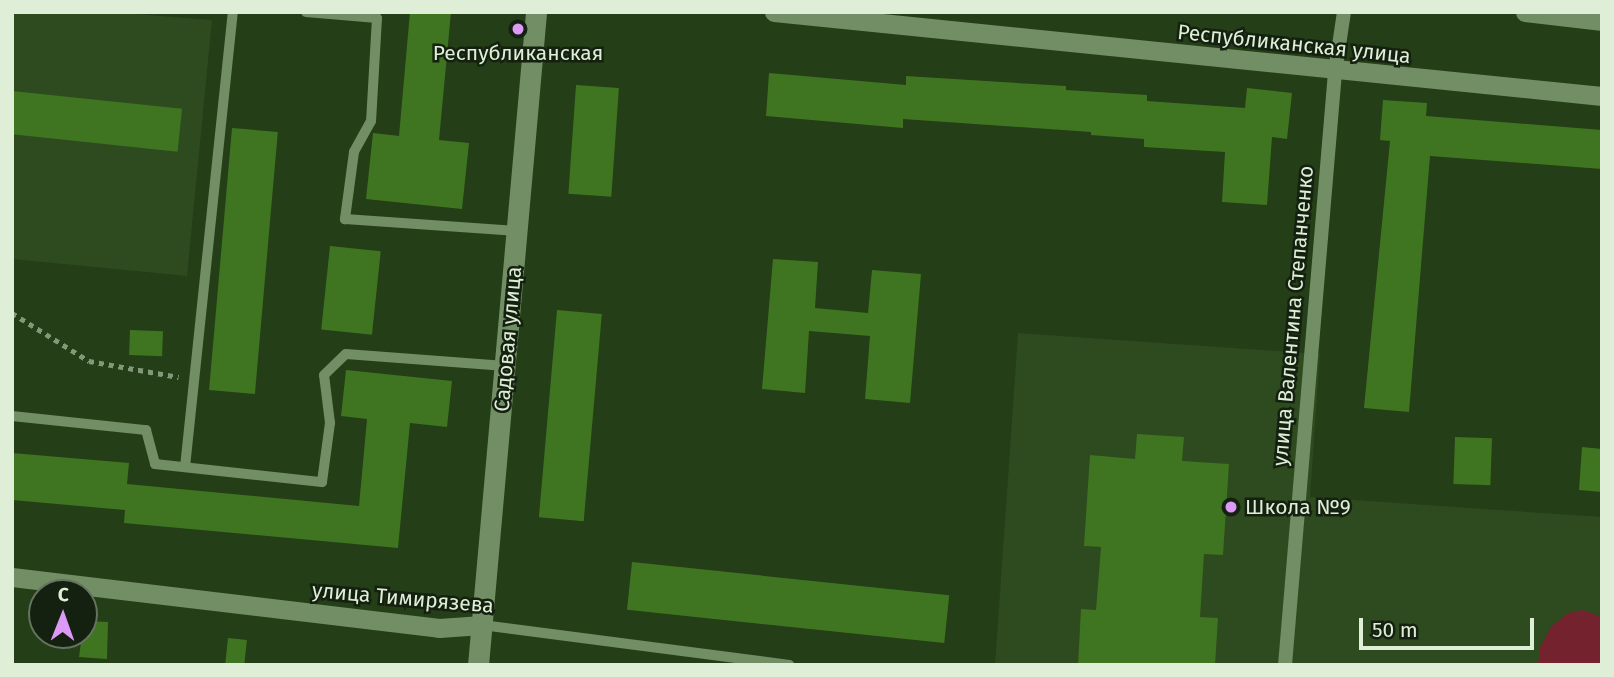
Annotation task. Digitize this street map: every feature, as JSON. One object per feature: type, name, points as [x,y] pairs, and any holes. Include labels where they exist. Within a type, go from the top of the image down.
[{"type":"street","name":"Садовая улица","points":[[478,665],[536,12]]},
{"type":"street","name":"Республиканская улица","points":[[774,12],[1335,72],[1602,96]]},
{"type":"street","name":"улица Валентина Степанченко","points":[[1285,665],[1335,72],[1344,12]]},
{"type":"street","points":[[1525,12],[1602,21]]},
{"type":"street","name":"улица Тимирязева","points":[[12,577],[439,628],[482,625]]},
{"type":"lane","points":[[185,467],[233,12]]},
{"type":"lane","points":[[306,12],[377,18],[371,121],[354,152],[345,219],[517,231]]},
{"type":"lane","points":[[12,416],[146,430],[155,464],[322,482],[330,423],[324,375],[345,354],[506,366]]},
{"type":"lane","name":"улица Тимирязева","points":[[482,625],[789,665]]},
{"type":"path","points":[[12,313],[89,361],[194,380]]},
{"type":"shaded area","points":[[12,12],[110,12],[212,20],[187,276],[12,259]]},
{"type":"shaded area","name":"Школа №9","points":[[1018,333],[1320,354],[1310,497],[1602,517],[1602,665],[995,665]]},
{"type":"shaded area","points":[[1583,610],[1602,617],[1602,665],[1538,665],[1540,647],[1551,627],[1568,613]]},
{"type":"building","points":[[410,12],[451,12],[439,140],[469,143],[462,209],[366,199],[373,133],[399,136]]},
{"type":"building","points":[[769,73],[906,85],[906,76],[1066,86],[1066,90],[1147,95],[1147,101],[1245,108],[1247,88],[1292,93],[1287,139],[1272,137],[1267,205],[1222,202],[1225,152],[1144,147],[1144,139],[1091,135],[1091,132],[903,119],[903,128],[766,116]]},
{"type":"building","points":[[576,85],[619,88],[611,197],[568,194]]},
{"type":"building","points":[[12,91],[182,109],[178,152],[12,134]]},
{"type":"building","points":[[1383,100],[1427,103],[1426,116],[1602,130],[1602,169],[1430,156],[1409,412],[1364,408],[1390,141],[1380,140]]},
{"type":"building","points":[[232,128],[278,132],[255,394],[209,390]]},
{"type":"building","points":[[330,246],[381,251],[372,335],[321,330]]},
{"type":"building","points":[[773,259],[818,262],[815,308],[868,313],[872,270],[921,274],[910,403],[865,399],[870,336],[809,331],[805,393],[762,389]]},
{"type":"building","points":[[557,310],[602,314],[584,521],[539,517]]},
{"type":"building","points":[[130,330],[163,331],[162,356],[129,355]]},
{"type":"building","points":[[346,370],[452,381],[447,427],[410,423],[398,548],[124,523],[125,510],[12,500],[12,453],[129,463],[127,484],[359,506],[367,419],[341,416]]},
{"type":"building","points":[[1137,434],[1184,437],[1182,461],[1229,464],[1223,555],[1204,554],[1200,617],[1218,618],[1215,665],[1078,665],[1081,609],[1096,610],[1101,547],[1084,546],[1090,455],[1135,459]]},
{"type":"building","points":[[1455,437],[1492,438],[1490,485],[1453,484]]},
{"type":"building","points":[[1582,447],[1602,449],[1602,492],[1579,490]]},
{"type":"building","points":[[632,562],[949,595],[944,643],[627,610]]},
{"type":"building","points":[[98,622],[108,622],[107,659],[79,657],[80,649],[98,649]]},
{"type":"building","points":[[228,638],[247,640],[244,665],[225,665]]},
{"type":"place","name":"Республиканская","points":[[518,29]]},
{"type":"place","name":"Школа №9","points":[[1231,507]]}]
